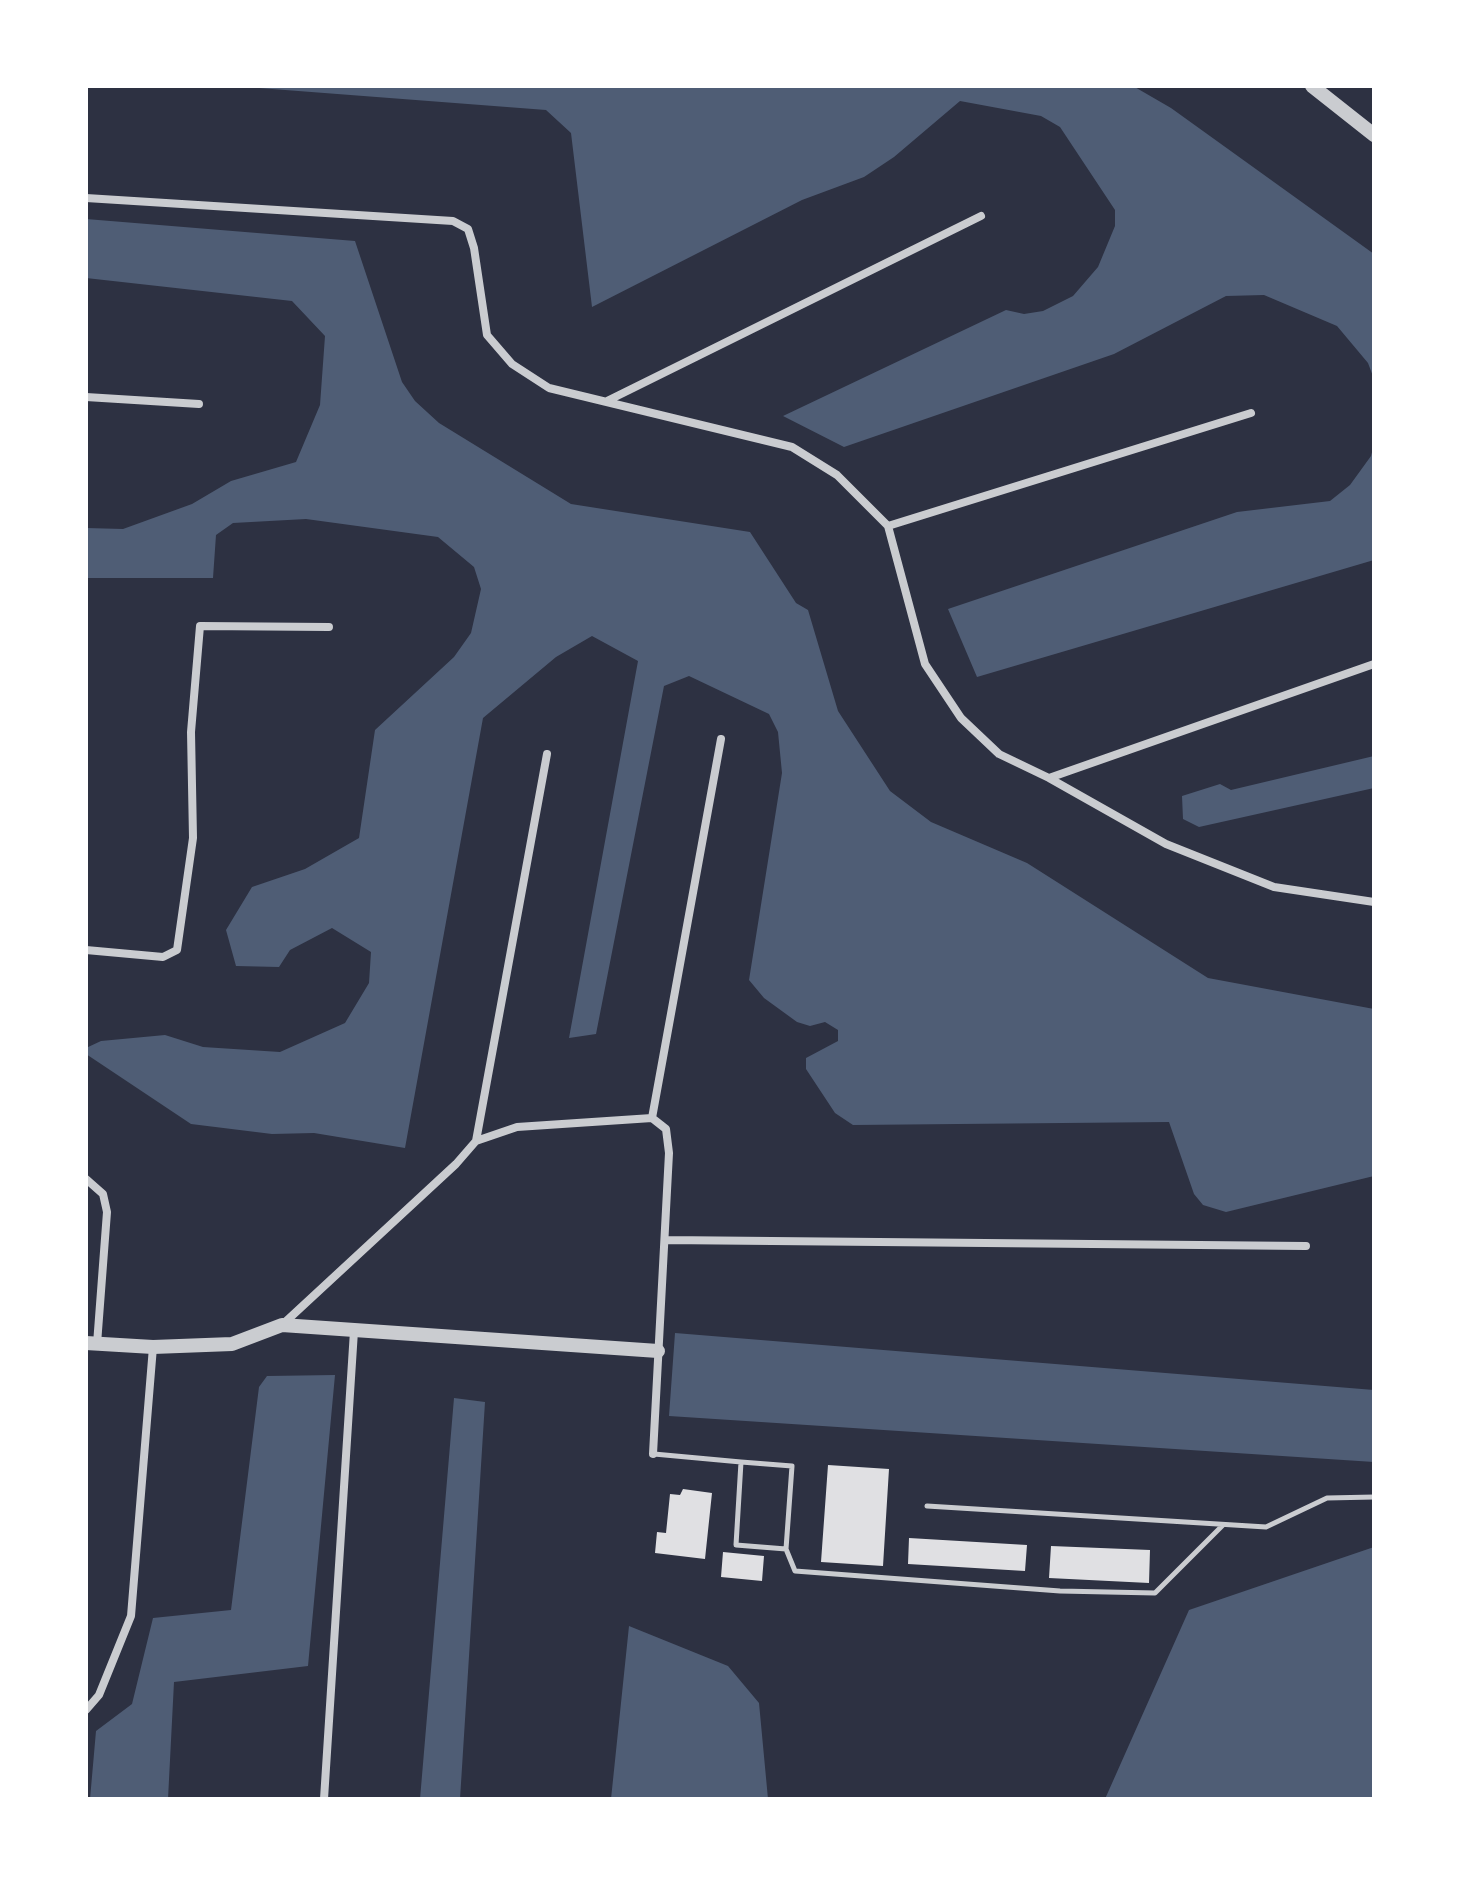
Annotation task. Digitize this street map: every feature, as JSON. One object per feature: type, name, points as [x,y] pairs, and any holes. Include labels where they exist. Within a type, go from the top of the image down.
[{"type":"street","points":[[1312,86],[1374,135]]},
{"type":"street","points":[[86,198],[453,221],[468,229],[474,248],[487,335],[512,364],[549,388],[792,447],[837,475],[888,526],[925,664],[961,718],[999,754],[1049,778],[1166,844],[1274,887],[1374,902]]},
{"type":"street","points":[[607,401],[981,216]]},
{"type":"street","points":[[86,397],[199,404]]},
{"type":"street","points":[[888,526],[1251,413]]},
{"type":"street","points":[[86,950],[163,957],[177,950],[193,838],[191,732],[200,626],[329,627]]},
{"type":"street","points":[[1049,778],[1374,664]]},
{"type":"street","points":[[652,1118],[721,739]]},
{"type":"street","points":[[476,1141],[547,754]]},
{"type":"street","points":[[86,1179],[103,1194],[107,1212],[92,1343],[153,1347],[232,1344],[282,1325],[456,1164],[476,1141],[517,1127],[652,1118],[666,1129],[669,1153],[653,1454]]},
{"type":"street","points":[[665,1240],[1306,1246]]},
{"type":"street","points":[[282,1325],[658,1351]]},
{"type":"street","points":[[324,1799],[354,1331]]},
{"type":"street","points":[[86,1710],[99,1695],[131,1616],[153,1347]]},
{"type":"lane","points":[[653,1454],[792,1466],[786,1549],[795,1571],[1060,1591],[1155,1593],[1223,1525]]},
{"type":"lane","points":[[741,1462],[736,1545],[786,1549]]},
{"type":"lane","points":[[927,1506],[1266,1527],[1327,1498],[1374,1497]]},
{"type":"water","points":[[233,86],[1133,86],[1171,108],[1374,254],[1374,379],[1368,363],[1337,326],[1264,295],[1226,296],[1114,354],[844,447],[783,416],[1006,310],[1024,314],[1043,311],[1073,296],[1098,267],[1115,226],[1115,210],[1060,127],[1041,116],[960,101],[894,157],[864,177],[802,200],[592,307],[571,133],[546,110]]},
{"type":"water","points":[[86,219],[355,241],[402,382],[415,401],[439,423],[571,504],[750,532],[796,603],[808,610],[838,711],[890,791],[931,822],[1027,863],[1208,978],[1374,1009],[1374,1176],[1226,1212],[1203,1205],[1194,1194],[1169,1122],[853,1125],[835,1113],[806,1069],[806,1058],[838,1041],[838,1030],[825,1022],[810,1026],[797,1022],[764,998],[749,980],[782,773],[778,732],[769,714],[689,676],[664,686],[596,1034],[569,1038],[638,661],[592,636],[556,657],[483,718],[405,1148],[314,1133],[272,1134],[191,1124],[86,1054],[86,1048],[101,1041],[165,1035],[203,1047],[280,1052],[345,1023],[369,983],[371,952],[332,928],[290,950],[279,967],[236,966],[226,930],[252,887],[305,869],[359,838],[375,730],[454,657],[471,633],[481,589],[474,567],[438,537],[306,519],[233,523],[216,535],[213,578],[86,578],[86,528],[123,529],[192,504],[231,481],[296,462],[320,405],[325,336],[292,301],[86,278]]},
{"type":"water","points":[[1374,444],[1374,560],[977,677],[948,609],[1237,512],[1330,501],[1350,485],[1371,456]]},
{"type":"water","points":[[1374,756],[1374,788],[1199,827],[1183,819],[1182,796],[1220,784],[1231,790]]},
{"type":"water","points":[[675,1333],[1374,1390],[1374,1462],[669,1416]]},
{"type":"water","points":[[335,1375],[308,1666],[174,1682],[168,1799],[90,1799],[96,1731],[132,1704],[153,1618],[231,1610],[259,1387],[267,1376]]},
{"type":"water","points":[[454,1398],[485,1402],[460,1799],[420,1799]]},
{"type":"water","points":[[1374,1547],[1374,1799],[1105,1799],[1189,1610]]},
{"type":"water","points":[[629,1626],[728,1666],[759,1703],[768,1799],[611,1799]]},
{"type":"building","points":[[828,1465],[889,1469],[883,1566],[821,1562]]},
{"type":"building","points":[[683,1489],[712,1493],[705,1559],[655,1553],[657,1532],[666,1533],[670,1494],[680,1495]]},
{"type":"building","points":[[909,1538],[1027,1545],[1025,1571],[908,1564]]},
{"type":"building","points":[[1051,1546],[1150,1550],[1149,1583],[1049,1578]]},
{"type":"building","points":[[723,1552],[764,1556],[762,1581],[721,1577]]}]
